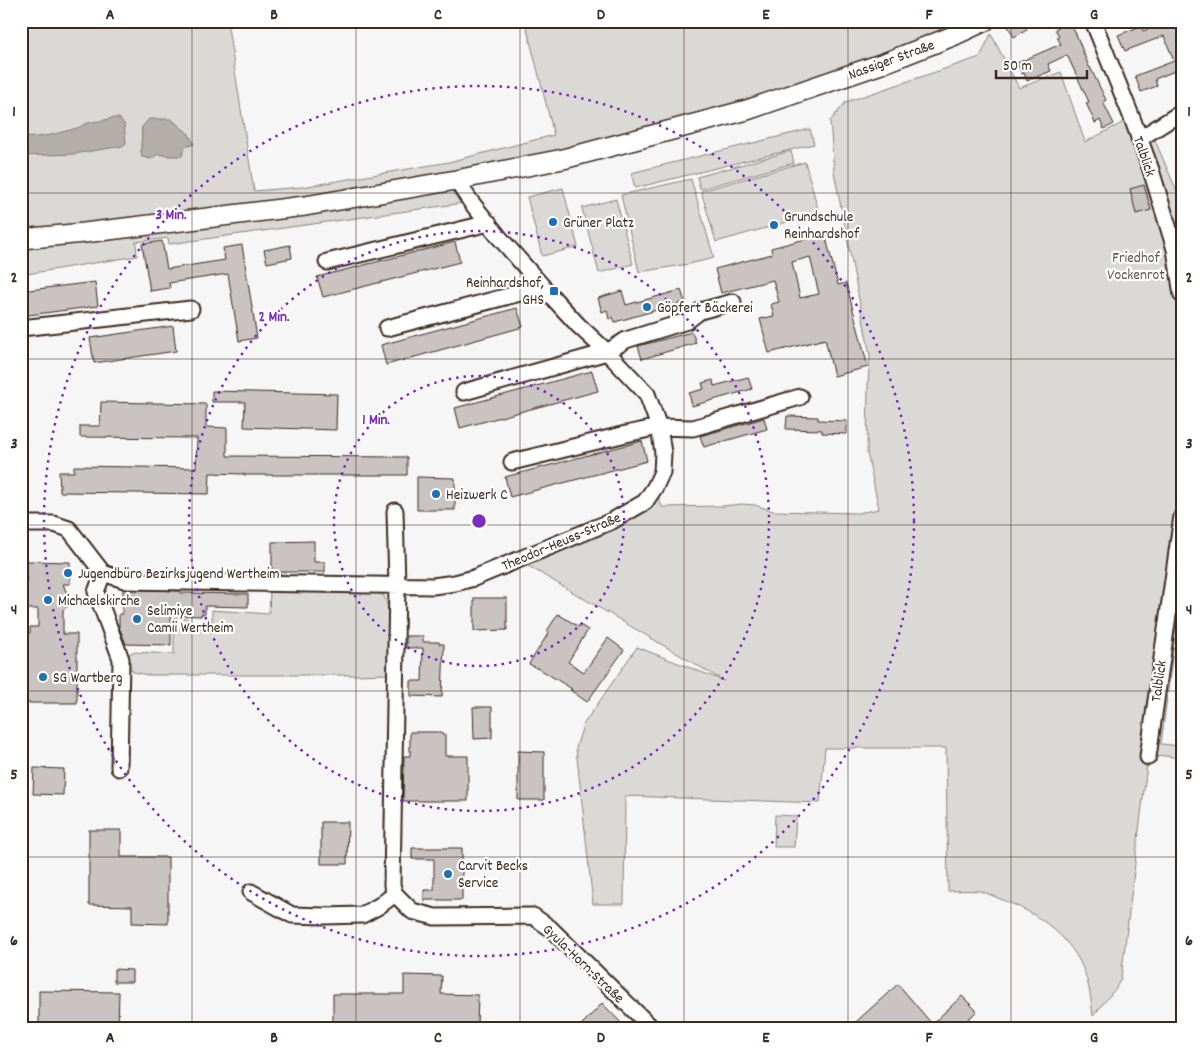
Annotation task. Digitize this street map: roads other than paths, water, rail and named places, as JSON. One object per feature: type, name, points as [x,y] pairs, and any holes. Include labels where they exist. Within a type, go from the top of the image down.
[{"type":"main road","name":"Nassiger Straße","points":[[21,239],[84,234],[305,206],[563,159],[746,110],[884,63],[986,21]]},
{"type":"street","name":"Talblick","points":[[1093,21],[1151,170],[1175,249],[1182,295]]},
{"type":"street","points":[[1140,139],[1182,112]]},
{"type":"street","name":"Theodor-Heuss-Straße","points":[[103,573],[126,581],[433,586],[474,578],[612,521],[645,502],[662,472],[663,453],[659,427],[647,394],[578,326],[543,287],[500,238],[456,180]]},
{"type":"street","points":[[327,262],[489,222]]},
{"type":"street","points":[[387,328],[543,287]]},
{"type":"street","points":[[464,392],[606,352],[626,340],[687,321],[700,311],[732,302]]},
{"type":"street","points":[[21,328],[191,309]]},
{"type":"street","points":[[512,462],[659,427],[692,428],[800,397]]},
{"type":"street","points":[[251,892],[292,915],[324,916],[362,915],[379,906],[395,894],[392,885],[397,584],[395,512]]},
{"type":"street","name":"Talblick","points":[[1148,757],[1182,516]]},
{"type":"street","points":[[21,524],[54,524],[69,529],[103,573],[96,592],[121,659],[119,768]]},
{"type":"street","name":"Gyula-Horn-Straße","points":[[395,894],[412,911],[435,917],[533,916],[550,928],[652,1029]]},
{"type":"place","name":"Grüner Platz","points":[[553,222]]},
{"type":"place","name":"Grundschule Reinhardshof","points":[[774,225]]},
{"type":"place","name":"Reinhardshof, GHS","points":[[554,291]]},
{"type":"place","name":"Göpfert Bäckerei","points":[[647,307]]},
{"type":"place","name":"Heizwerk C","points":[[436,494]]},
{"type":"place","name":"Jugendbüro Bezirksjugend Wertheim","points":[[68,573]]},
{"type":"place","name":"Michaelskirche","points":[[48,600]]},
{"type":"place","name":"Selimiye Camii Wertheim","points":[[137,619]]},
{"type":"place","name":"SG Wartberg","points":[[43,677]]},
{"type":"place","name":"Carvit Becks Service","points":[[448,874]]},
{"type":"park label","name":"Friedhof Vockenrot","points":[[1136,266]]}]
